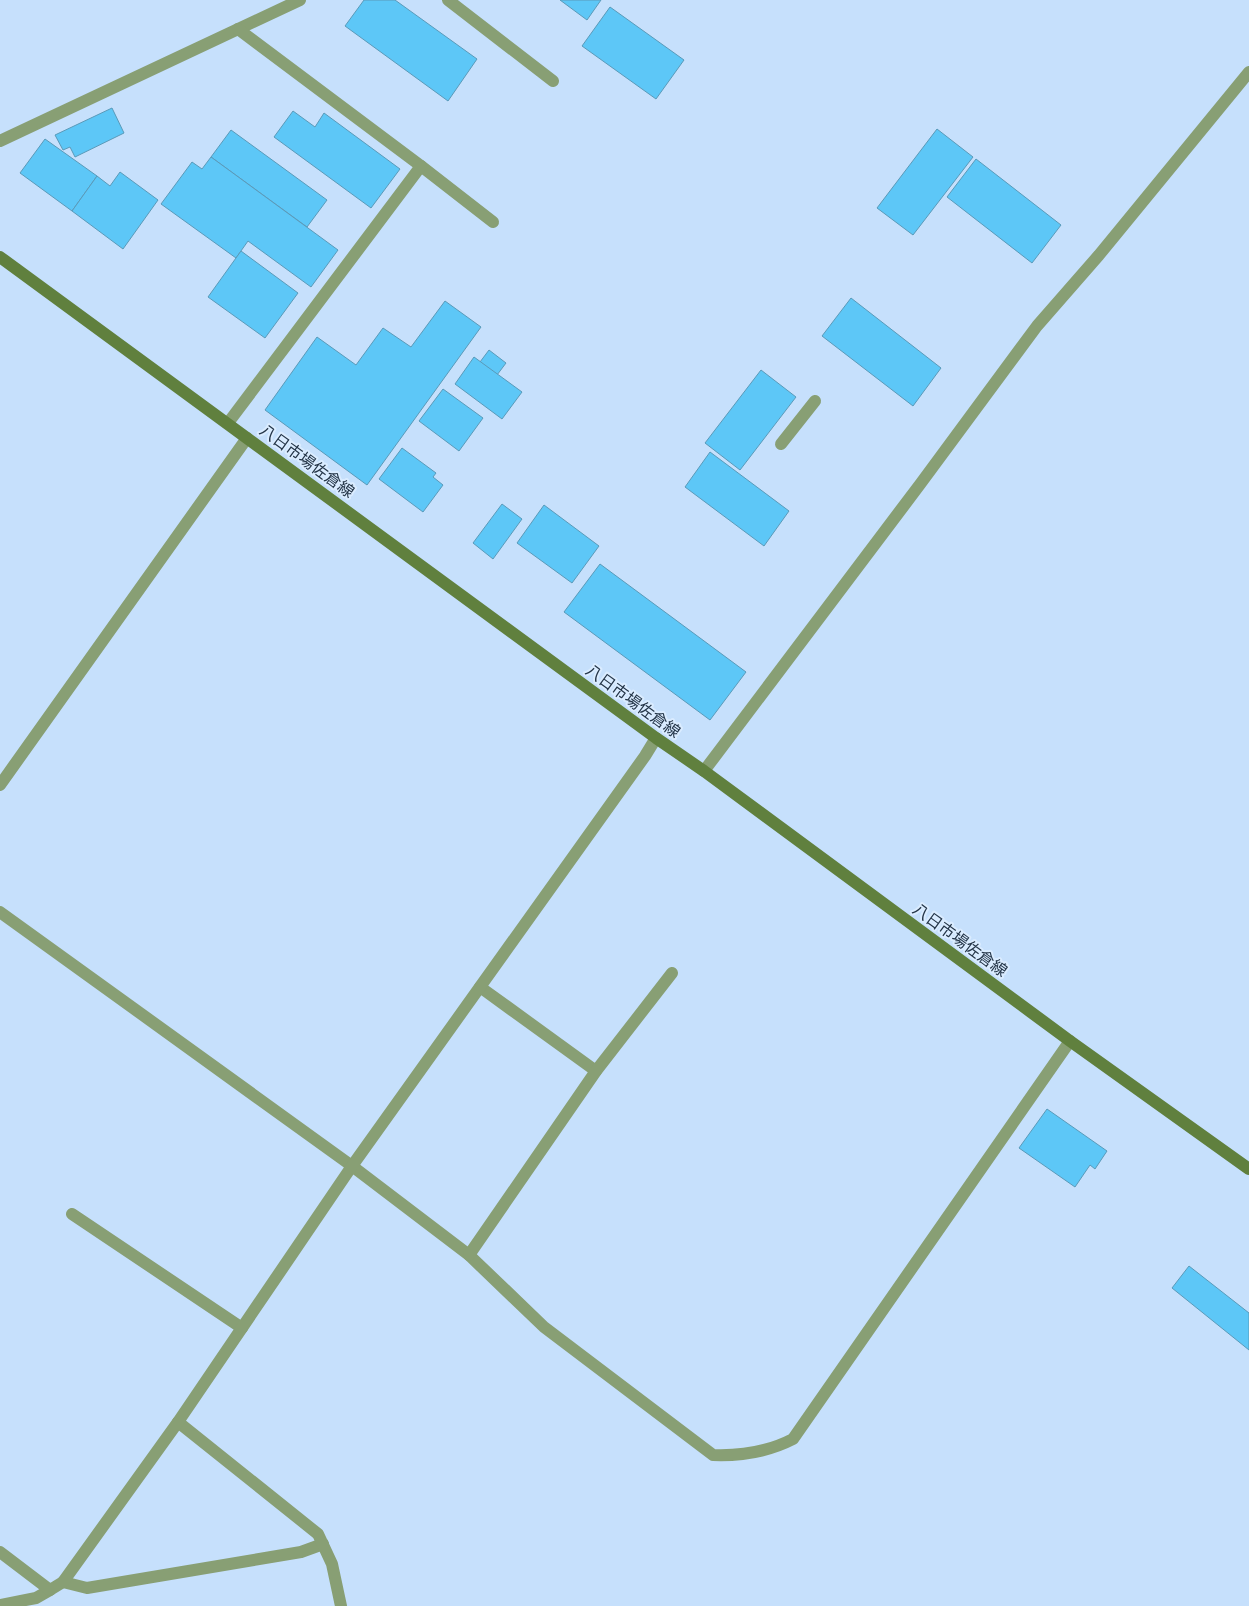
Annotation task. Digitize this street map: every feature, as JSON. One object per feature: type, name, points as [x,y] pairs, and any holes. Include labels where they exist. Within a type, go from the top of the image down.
[{"type":"main road","name":"八日市場佐倉線","points":[[0,257],[1070,1041],[1249,1169]]},
{"type":"street","points":[[0,141],[300,0]]},
{"type":"street","points":[[448,0],[553,81]]},
{"type":"street","points":[[238,29],[493,222]]},
{"type":"street","points":[[704,771],[933,467],[1036,326],[1099,254],[1249,72]]},
{"type":"street","points":[[228,423],[421,166]]},
{"type":"street","points":[[781,444],[814,401]]},
{"type":"street","points":[[0,785],[247,438]]},
{"type":"street","points":[[0,1605],[36,1598],[63,1582],[178,1422],[352,1166],[656,738]]},
{"type":"street","points":[[0,912],[352,1166],[469,1255],[544,1327],[713,1455],[735,1456],[776,1448],[793,1439],[1070,1041]]},
{"type":"street","points":[[469,1255],[596,1071],[672,973]]},
{"type":"street","points":[[480,986],[596,1071]]},
{"type":"street","points":[[72,1214],[242,1328]]},
{"type":"street","points":[[178,1422],[318,1534],[332,1564],[341,1606]]},
{"type":"street","points":[[63,1582],[87,1588],[301,1552],[323,1544]]},
{"type":"street","points":[[0,1552],[50,1590]]},
{"type":"building","points":[[364,0],[395,0],[477,59],[448,101],[345,26]]},
{"type":"building","points":[[560,0],[601,0],[587,20]]},
{"type":"building","points":[[610,7],[684,60],[656,99],[582,46]]},
{"type":"building","points":[[112,108],[124,133],[75,157],[70,147],[63,150],[55,135]]},
{"type":"building","points":[[293,111],[315,127],[324,113],[400,169],[371,208],[274,137]]},
{"type":"building","points":[[937,129],[973,157],[913,235],[877,208]]},
{"type":"building","points":[[231,130],[327,200],[307,227],[211,157]]},
{"type":"building","points":[[45,139],[97,176],[72,211],[20,173]]},
{"type":"building","points":[[211,157],[338,250],[311,287],[248,241],[236,258],[161,204],[192,162],[202,169]]},
{"type":"building","points":[[976,159],[1061,225],[1032,263],[947,197]]},
{"type":"building","points":[[120,172],[158,200],[123,249],[72,211],[97,176],[110,186]]},
{"type":"building","points":[[241,251],[298,293],[265,338],[208,297]]},
{"type":"building","points":[[851,298],[941,368],[913,406],[822,336]]},
{"type":"building","points":[[445,301],[481,327],[367,485],[265,410],[317,337],[356,365],[383,328],[411,347]]},
{"type":"building","points":[[489,350],[506,363],[497,375],[480,362]]},
{"type":"building","points":[[474,357],[522,392],[502,419],[455,384]]},
{"type":"building","points":[[761,370],[796,397],[740,470],[705,443]]},
{"type":"building","points":[[443,389],[483,418],[459,451],[419,421]]},
{"type":"building","points":[[402,448],[436,473],[433,477],[443,485],[423,512],[379,479]]},
{"type":"building","points":[[710,452],[789,511],[764,546],[685,487]]},
{"type":"building","points":[[502,504],[522,519],[493,559],[473,543]]},
{"type":"building","points":[[544,505],[599,546],[572,583],[517,543]]},
{"type":"building","points":[[600,564],[746,672],[710,720],[564,612]]},
{"type":"building","points":[[1047,1109],[1107,1151],[1095,1169],[1090,1165],[1075,1187],[1019,1148]]},
{"type":"building","points":[[1189,1266],[1249,1313],[1249,1350],[1172,1288]]}]
